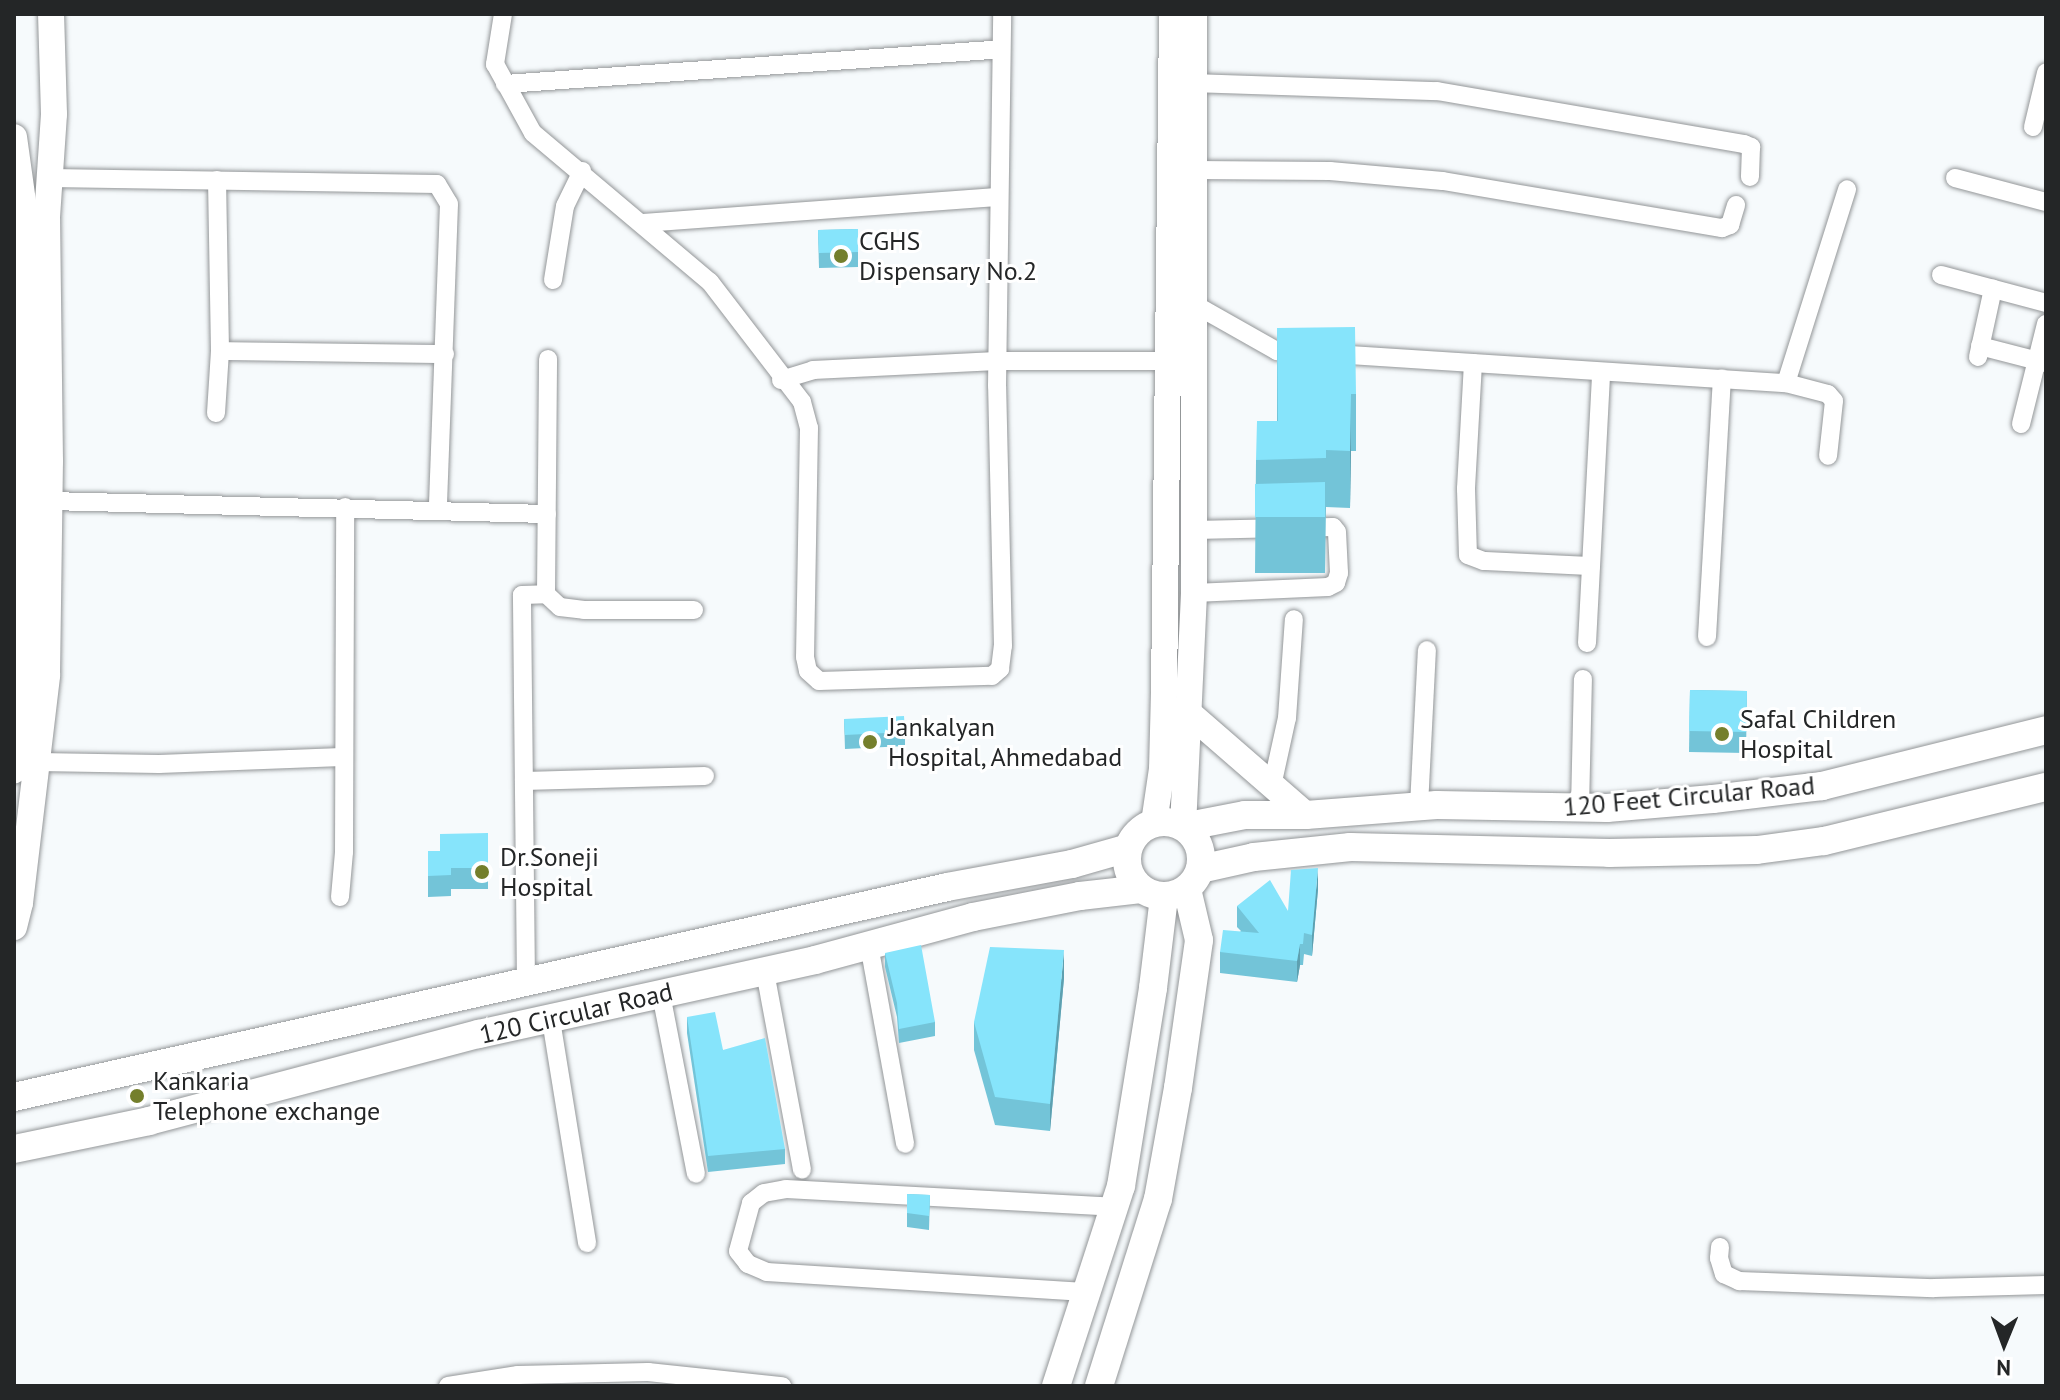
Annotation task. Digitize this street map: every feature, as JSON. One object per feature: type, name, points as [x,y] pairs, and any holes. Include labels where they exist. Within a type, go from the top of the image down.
[{"type":"main road","points":[[20,759],[47,675],[50,178],[54,114],[51,14]]},
{"type":"main road","points":[[1154,823],[1162,769],[1172,14]]},
{"type":"main road","points":[[1183,827],[1194,593],[1194,14]]},
{"type":"main road","points":[[14,137],[25,216],[28,461],[14,927]]},
{"type":"main road","points":[[1190,714],[1306,815]]},
{"type":"main road","name":"120 Feet Circular Road","points":[[1183,827],[1245,815],[1306,815],[1419,806],[1580,808],[1713,799],[1822,786],[2046,730]]},
{"type":"main road","name":"120 Feet Circular Road","points":[[1173,886],[1254,857],[1350,847],[1609,853],[1757,850],[1824,841],[2046,787]]},
{"type":"main road","points":[[1056,1386],[1121,1186],[1173,886],[1199,845],[1183,827],[1154,823],[1143,829],[1128,848],[1129,871],[1173,886],[1199,940],[1176,1102],[1158,1199],[1099,1386]]},
{"type":"main road","name":"120 Circular Road","points":[[14,1097],[947,887],[1072,864],[1128,848]]},
{"type":"main road","name":"120 Circular Road","points":[[14,1149],[149,1121],[479,1034],[765,972],[973,917],[1173,886]]},
{"type":"street","points":[[503,14],[495,64],[533,133],[582,171],[710,282],[781,380],[802,402],[809,428],[805,657],[808,671],[819,681],[992,676],[1000,669],[1003,646],[997,361],[1002,14]]},
{"type":"street","points":[[505,84],[1001,49]]},
{"type":"street","points":[[2033,127],[2046,73]]},
{"type":"street","points":[[1193,83],[1437,91],[1744,144],[1751,147],[1750,177]]},
{"type":"street","points":[[1195,170],[1330,171],[1443,181],[1722,228],[1730,225],[1736,205]]},
{"type":"street","points":[[553,280],[565,206],[582,171]]},
{"type":"street","points":[[50,178],[437,184],[444,191],[449,204],[438,509]]},
{"type":"street","points":[[1955,178],[2046,202]]},
{"type":"street","points":[[216,413],[220,351],[217,180]]},
{"type":"street","points":[[1786,383],[1847,189]]},
{"type":"street","points":[[642,223],[998,197]]},
{"type":"street","points":[[1941,275],[2046,303]]},
{"type":"street","points":[[1993,289],[1979,351],[2041,362]]},
{"type":"street","points":[[1192,303],[1277,351],[1786,383],[1828,394],[1834,401],[1828,456]]},
{"type":"street","points":[[2021,424],[2041,362],[2046,324]]},
{"type":"street","points":[[220,351],[445,354]]},
{"type":"street","points":[[546,594],[548,359]]},
{"type":"street","points":[[781,380],[813,370],[997,361],[1167,361]]},
{"type":"street","points":[[1473,363],[1466,489],[1468,555],[1484,561],[1591,566]]},
{"type":"street","points":[[1587,643],[1601,372]]},
{"type":"street","points":[[1707,637],[1722,378]]},
{"type":"street","points":[[50,501],[547,514]]},
{"type":"street","points":[[340,897],[344,852],[345,507]]},
{"type":"street","points":[[1194,530],[1333,527],[1337,532],[1339,573],[1336,583],[1328,587],[1194,593]]},
{"type":"street","points":[[526,983],[522,595],[546,594],[560,607],[584,610],[694,610]]},
{"type":"street","points":[[1272,786],[1287,718],[1294,619]]},
{"type":"street","points":[[1419,806],[1427,650]]},
{"type":"street","points":[[1580,808],[1583,679]]},
{"type":"street","points":[[20,759],[159,764],[342,757]]},
{"type":"street","points":[[524,781],[705,776]]},
{"type":"street","points":[[869,945],[905,1144]]},
{"type":"street","points":[[765,972],[802,1170]]},
{"type":"street","points":[[661,994],[696,1174]]},
{"type":"street","points":[[551,1020],[587,1243]]},
{"type":"street","points":[[1085,1292],[767,1272],[748,1264],[738,1251],[751,1203],[764,1193],[786,1189],[1114,1207]]},
{"type":"street","points":[[1720,1247],[1719,1258],[1724,1274],[1739,1281],[1934,1288],[2046,1285]]},
{"type":"street","points":[[448,1386],[648,1372],[782,1386]]},
{"type":"building","points":[[858,229],[858,252],[819,253],[818,230]]},
{"type":"building","points":[[1355,327],[1356,394],[1351,394],[1350,451],[1326,450],[1326,458],[1256,460],[1257,421],[1278,421],[1277,328]]},
{"type":"building","points":[[1325,482],[1325,517],[1255,517],[1255,484]]},
{"type":"building","points":[[1690,690],[1747,691],[1746,732],[1689,731]]},
{"type":"building","points":[[904,716],[905,732],[845,735],[844,719]]},
{"type":"building","points":[[488,833],[488,868],[451,868],[451,875],[428,876],[428,851],[440,851],[440,834]]},
{"type":"building","points":[[1318,868],[1312,935],[1304,933],[1297,961],[1220,952],[1223,930],[1259,933],[1237,906],[1270,880],[1288,911],[1291,870]]},
{"type":"building","points":[[921,945],[935,1022],[899,1029],[897,1003],[885,953]]},
{"type":"building","points":[[990,947],[1064,950],[1050,1104],[995,1097],[974,1022]]},
{"type":"building","points":[[715,1012],[723,1050],[765,1038],[785,1149],[708,1156],[687,1017]]},
{"type":"building","points":[[907,1194],[930,1195],[929,1216],[907,1213]]},
{"type":"place","name":"CGHS Dispensary No.2","points":[[841,256]]},
{"type":"place","name":"Safal Children Hospital","points":[[1722,734]]},
{"type":"place","name":"Jankalyan Hospital, Ahmedabad","points":[[870,742]]},
{"type":"place","name":"Dr.Soneji Hospital","points":[[482,872]]},
{"type":"place","name":"Kankaria Telephone exchange","points":[[137,1096]]}]
